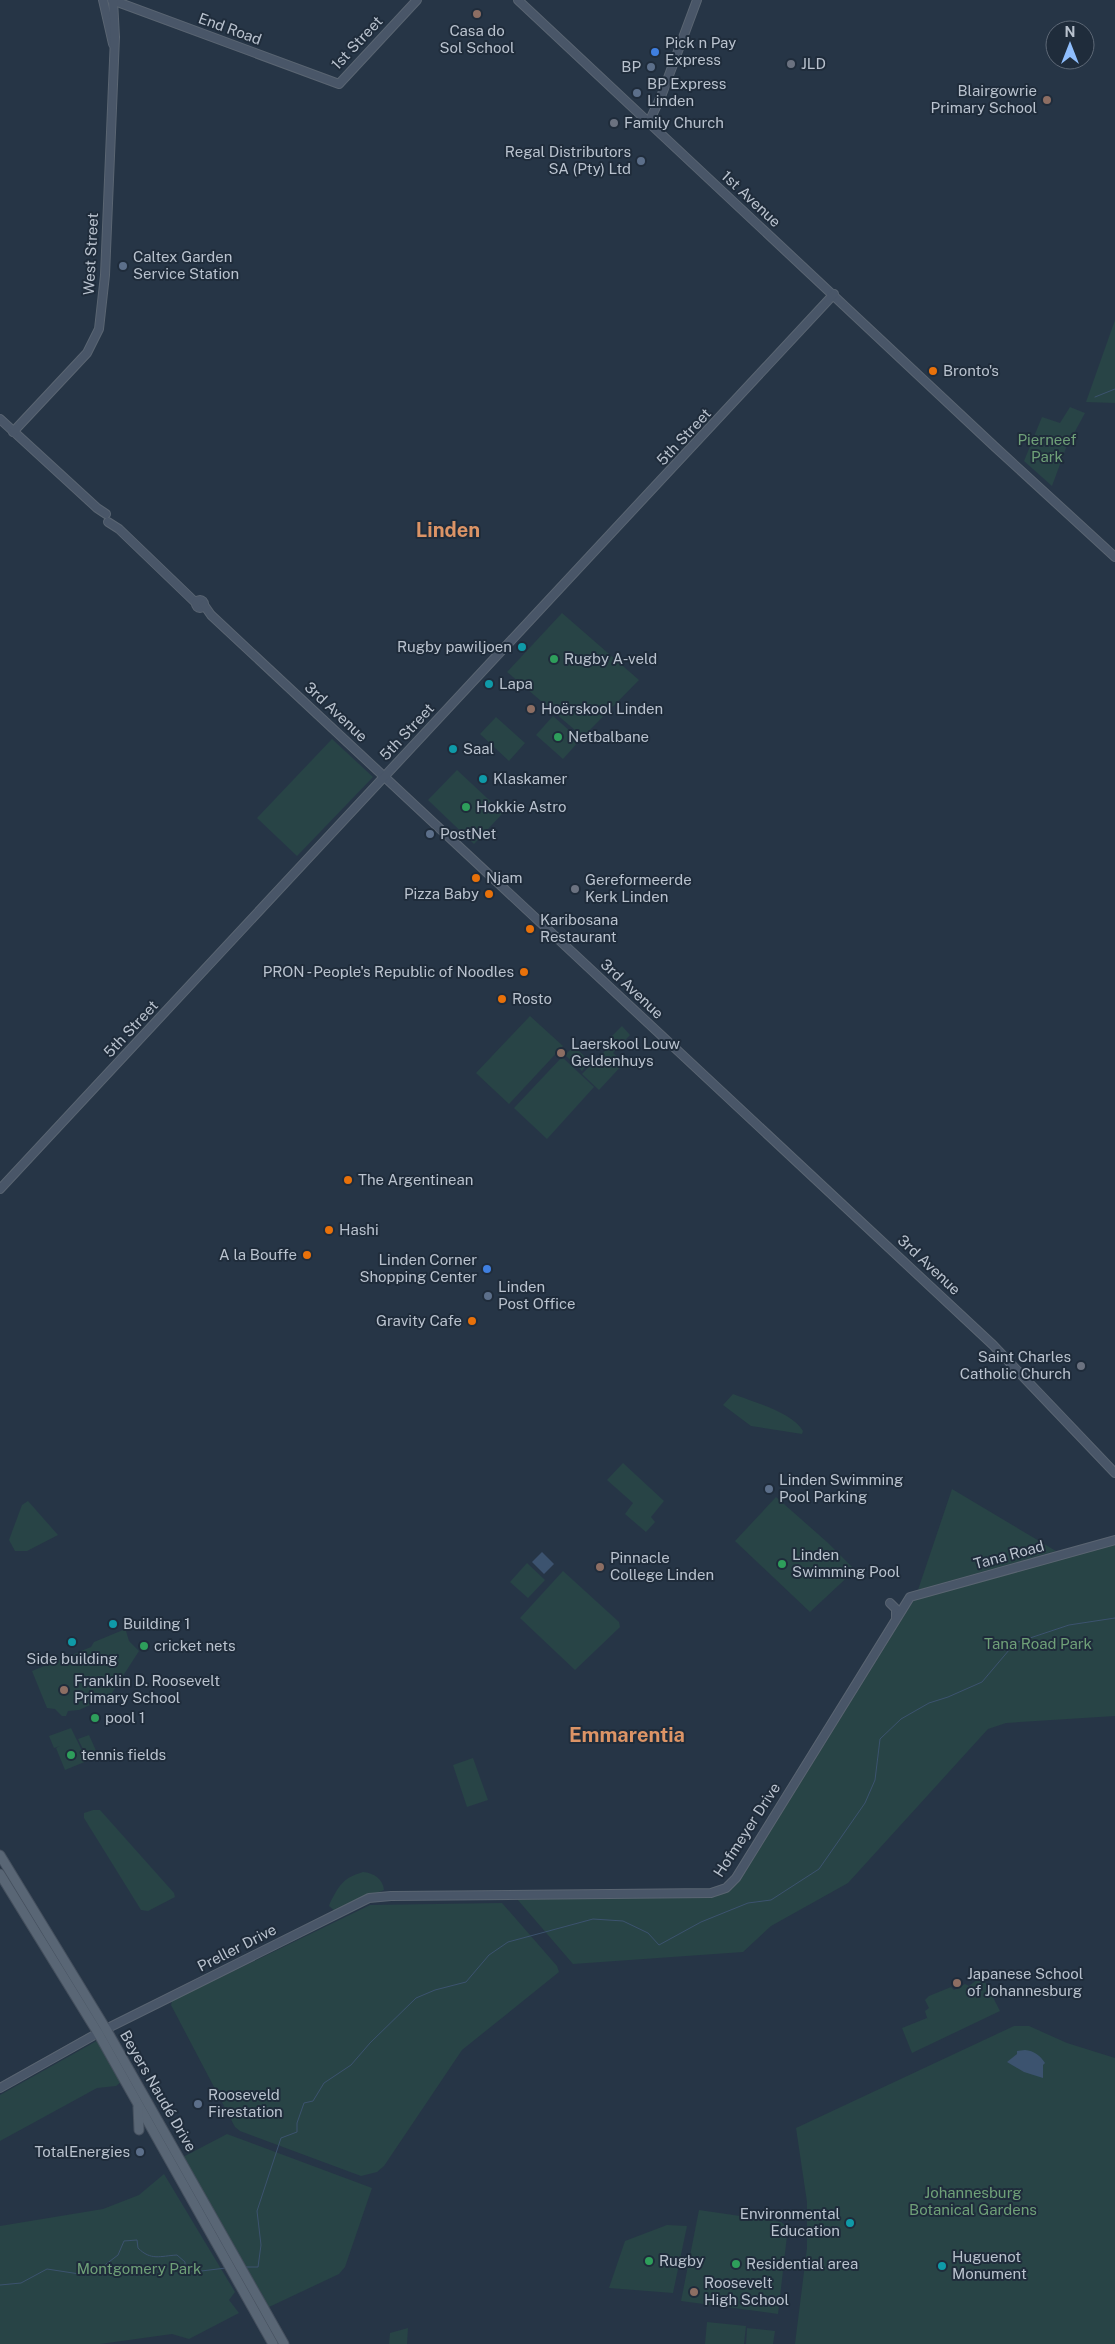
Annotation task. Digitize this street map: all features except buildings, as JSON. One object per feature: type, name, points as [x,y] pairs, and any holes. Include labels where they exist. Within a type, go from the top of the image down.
[{"type":"main road","name":"West Street","points":[[103,0],[114,45]]},
{"type":"main road","name":"West Street","points":[[13,432],[87,353],[99,326],[105,275],[115,22],[112,0]]},
{"type":"main road","name":"End Road","points":[[112,0],[339,84]]},
{"type":"main road","name":"1st Street","points":[[339,84],[416,0]]},
{"type":"main road","name":"1st Avenue","points":[[518,0],[966,418],[1019,462],[1072,517],[1115,557]]},
{"type":"main road","points":[[649,122],[662,94],[697,0]]},
{"type":"main road","name":"5th Street","points":[[0,1189],[834,294]]},
{"type":"main road","name":"3rd Avenue","points":[[0,419],[993,1345],[1115,1473]]},
{"type":"main road","name":"Tana Road","points":[[910,1597],[1115,1540]]},
{"type":"main road","name":"Hofmeyer Drive","points":[[503,1895],[711,1893],[726,1888],[736,1878],[910,1597]]},
{"type":"main road","points":[[890,1603],[896,1608],[896,1617]]},
{"type":"main road","name":"Beyers Naudé Drive","points":[[0,1855],[102,2031],[152,2130],[273,2344]]},
{"type":"main road","name":"Beyers Naudé Drive","points":[[0,1874],[162,2125],[284,2344]]},
{"type":"main road","name":"Preller Drive","points":[[0,2088],[102,2031],[369,1898],[503,1895]]},
{"type":"main road","points":[[138,2104],[139,2130]]},
{"type":"main road","points":[[152,2130],[162,2125]]},
{"type":"main road","points":[[171,2162],[180,2157]]},
{"type":"green space","points":[[1115,320],[1115,403],[1086,402]]},
{"type":"green space","name":"Pierneef Park","points":[[1070,407],[1085,413],[1066,448],[1052,486],[1024,461],[1042,417],[1060,423]]},
{"type":"green space","points":[[562,613],[639,680],[583,737],[507,672]]},
{"type":"green space","name":"Netbalbane","points":[[553,716],[580,740],[563,759],[536,735]]},
{"type":"green space","points":[[496,717],[525,743],[509,761],[480,734]]},
{"type":"green space","points":[[332,739],[373,777],[297,856],[257,818]]},
{"type":"green space","name":"Hokkie Astro","points":[[457,770],[503,813],[474,844],[428,800]]},
{"type":"green space","points":[[530,1016],[563,1046],[509,1104],[476,1073]]},
{"type":"green space","points":[[622,1026],[630,1035],[613,1053],[624,1063],[599,1090],[582,1074],[608,1048],[604,1044]]},
{"type":"green space","points":[[574,1046],[590,1062],[582,1071],[565,1055]]},
{"type":"green space","points":[[562,1057],[594,1087],[547,1139],[514,1108]]},
{"type":"green space","points":[[733,1394],[761,1404],[790,1418],[798,1424],[803,1431],[802,1434],[751,1426],[723,1405]]},
{"type":"green space","points":[[623,1463],[664,1501],[651,1517],[655,1522],[646,1532],[625,1514],[633,1503],[607,1480]]},
{"type":"green space","points":[[952,1489],[1056,1551],[918,1590]]},
{"type":"green space","name":"Linden Swimming Pool","points":[[776,1497],[827,1542],[855,1570],[810,1612],[735,1541]]},
{"type":"green space","points":[[28,1501],[58,1535],[27,1551],[15,1551],[9,1540],[22,1505]]},
{"type":"green space","name":"Tana Road Park","points":[[1115,1544],[1115,1716],[1006,1723],[988,1729],[848,1883],[771,1926],[743,1952],[573,1964],[517,1899],[715,1897],[739,1882],[914,1600]]},
{"type":"green space","points":[[527,1563],[545,1580],[528,1598],[510,1582]]},
{"type":"green space","points":[[563,1571],[619,1622],[620,1627],[575,1670],[520,1618]]},
{"type":"green space","points":[[123,1630],[126,1631],[129,1641],[139,1651],[110,1696],[79,1710],[68,1711],[66,1716],[62,1716],[55,1709],[47,1708],[32,1671],[91,1647],[94,1642]]},
{"type":"green space","name":"tennis fields","points":[[71,1728],[87,1761],[65,1770],[56,1748],[60,1746],[54,1748],[49,1736]]},
{"type":"green space","points":[[89,1735],[98,1755],[88,1759],[78,1739]]},
{"type":"green space","points":[[473,1758],[488,1800],[467,1807],[453,1765]]},
{"type":"green space","points":[[100,1810],[174,1893],[175,1897],[148,1911],[141,1910],[84,1818],[84,1813]]},
{"type":"green space","points":[[363,1872],[377,1877],[382,1883],[384,1890],[335,1911],[329,1906],[346,1879]]},
{"type":"green space","points":[[502,1903],[557,1966],[559,1972],[462,2050],[384,2166],[377,2172],[361,2176],[240,2131],[235,2127],[171,2005],[172,2001],[370,1905]]},
{"type":"green space","points":[[982,1976],[1000,2011],[912,2053],[902,2028],[927,2018],[928,2021],[925,2011],[929,2008],[925,2000],[929,1996],[951,1987],[954,1990],[965,1984],[969,1986]]},
{"type":"green space","name":"Johannesburg Botanical Gardens","points":[[1014,2026],[1029,2026],[1067,2043],[1115,2058],[1115,2344],[795,2344],[807,2248],[807,2202],[796,2128]]},
{"type":"green space","points":[[100,2039],[121,2082],[116,2086],[97,2088],[0,2141],[0,2095]]},
{"type":"green space","points":[[227,2134],[372,2188],[345,2267],[339,2274],[269,2307],[183,2157]]},
{"type":"green space","name":"Montgomery Park","points":[[164,2174],[235,2292],[229,2300],[239,2313],[189,2339],[172,2334],[100,2344],[0,2344],[0,2226],[103,2209],[139,2195]]},
{"type":"green space","name":"Residential area","points":[[699,2210],[781,2222],[788,2227],[778,2314],[681,2301]]},
{"type":"green space","name":"Rugby","points":[[667,2225],[687,2226],[673,2293],[609,2288],[625,2241]]},
{"type":"green space","points":[[707,2322],[746,2326],[744,2344],[705,2344]]},
{"type":"green space","points":[[408,2328],[407,2344],[389,2344],[390,2333]]},
{"type":"green space","points":[[747,2328],[775,2331],[773,2344],[746,2344]]},
{"type":"water","points":[[542,1552],[554,1564],[544,1574],[532,1562]]},
{"type":"water","points":[[1025,2050],[1036,2054],[1045,2063],[1043,2065],[1043,2078],[1024,2072],[1007,2062],[1017,2054],[1017,2051]]},
{"type":"waterway","points":[[1095,397],[1115,389]]},
{"type":"waterway","points":[[245,2267],[258,2267],[261,2245],[257,2211],[281,2138],[297,2132],[297,2123],[304,2103],[313,2101],[324,2083],[351,2065],[370,2043],[416,1998],[435,1990],[466,1982],[489,1955],[508,1942],[593,1919],[623,1921],[648,1933],[659,1945],[701,1922],[748,1903],[771,1900],[819,1869],[865,1803],[875,1780],[880,1739],[901,1719],[929,1703],[982,1682],[1015,1643],[1069,1625],[1115,1618]]},
{"type":"waterway","points":[[0,2285],[21,2283],[47,2269],[86,2275],[101,2268],[118,2255],[124,2241],[137,2240],[138,2248],[147,2255],[156,2257],[177,2255],[185,2262],[185,2269],[193,2272],[226,2268]]},
{"type":"place","name":"Casa do Sol School","points":[[477,14]]},
{"type":"place","name":"Pick n Pay Express","points":[[655,52]]},
{"type":"place","name":"JLD","points":[[791,64]]},
{"type":"place","name":"BP","points":[[651,67]]},
{"type":"place","name":"BP Express Linden","points":[[637,93]]},
{"type":"place","name":"Blairgowrie Primary School","points":[[1047,100]]},
{"type":"place","name":"Family Church","points":[[614,123]]},
{"type":"place","name":"Regal Distributors SA (Pty) Ltd","points":[[641,161]]},
{"type":"place","name":"Caltex Garden Service Station","points":[[123,266]]},
{"type":"place","name":"Bronto's","points":[[933,371]]},
{"type":"place","name":"Rugby pawiljoen","points":[[522,647]]},
{"type":"place","name":"Rugby A-veld","points":[[554,659]]},
{"type":"place","name":"Lapa","points":[[489,684]]},
{"type":"place","name":"Hoërskool Linden","points":[[531,709]]},
{"type":"place","name":"Netbalbane","points":[[558,737]]},
{"type":"place","name":"Saal","points":[[453,749]]},
{"type":"place","name":"Klaskamer","points":[[483,779]]},
{"type":"place","name":"Hokkie Astro","points":[[466,807]]},
{"type":"place","name":"PostNet","points":[[430,834]]},
{"type":"place","name":"Njam","points":[[476,878]]},
{"type":"place","name":"Gereformeerde Kerk Linden","points":[[575,889]]},
{"type":"place","name":"Pizza Baby","points":[[489,894]]},
{"type":"place","name":"Karibosana Restaurant","points":[[530,929]]},
{"type":"place","name":"PRON - People's Republic of Noodles","points":[[524,972]]},
{"type":"place","name":"Rosto","points":[[502,999]]},
{"type":"place","name":"Laerskool Louw Geldenhuys","points":[[561,1053]]},
{"type":"place","name":"The Argentinean","points":[[348,1180]]},
{"type":"place","name":"Hashi","points":[[329,1230]]},
{"type":"place","name":"A la Bouffe","points":[[307,1255]]},
{"type":"place","name":"Linden Corner Shopping Center","points":[[487,1269]]},
{"type":"place","name":"Linden Post Office","points":[[488,1296]]},
{"type":"place","name":"Gravity Cafe","points":[[472,1321]]},
{"type":"place","name":"Saint Charles Catholic Church","points":[[1081,1366]]},
{"type":"place","name":"Linden Swimming Pool Parking","points":[[769,1489]]},
{"type":"place","name":"Linden Swimming Pool","points":[[782,1564]]},
{"type":"place","name":"Pinnacle College Linden","points":[[600,1567]]},
{"type":"place","name":"Building 1","points":[[113,1624]]},
{"type":"place","name":"Side building","points":[[72,1642]]},
{"type":"place","name":"cricket nets","points":[[144,1646]]},
{"type":"place","name":"Franklin D. Roosevelt Primary School","points":[[64,1690]]},
{"type":"place","name":"pool 1","points":[[95,1718]]},
{"type":"place","name":"tennis fields","points":[[71,1755]]},
{"type":"place","name":"Japanese School of Johannesburg","points":[[957,1983]]},
{"type":"place","name":"Rooseveld Firestation","points":[[198,2104]]},
{"type":"place","name":"TotalEnergies","points":[[140,2152]]},
{"type":"place","name":"Environmental Education","points":[[850,2223]]},
{"type":"place","name":"Rugby","points":[[649,2261]]},
{"type":"place","name":"Residential area","points":[[736,2264]]},
{"type":"place","name":"Huguenot Monument","points":[[942,2266]]},
{"type":"place","name":"Roosevelt High School","points":[[694,2292]]},
{"type":"district","name":"Linden","points":[[448,530]]},
{"type":"district","name":"Emmarentia","points":[[627,1735]]}]
